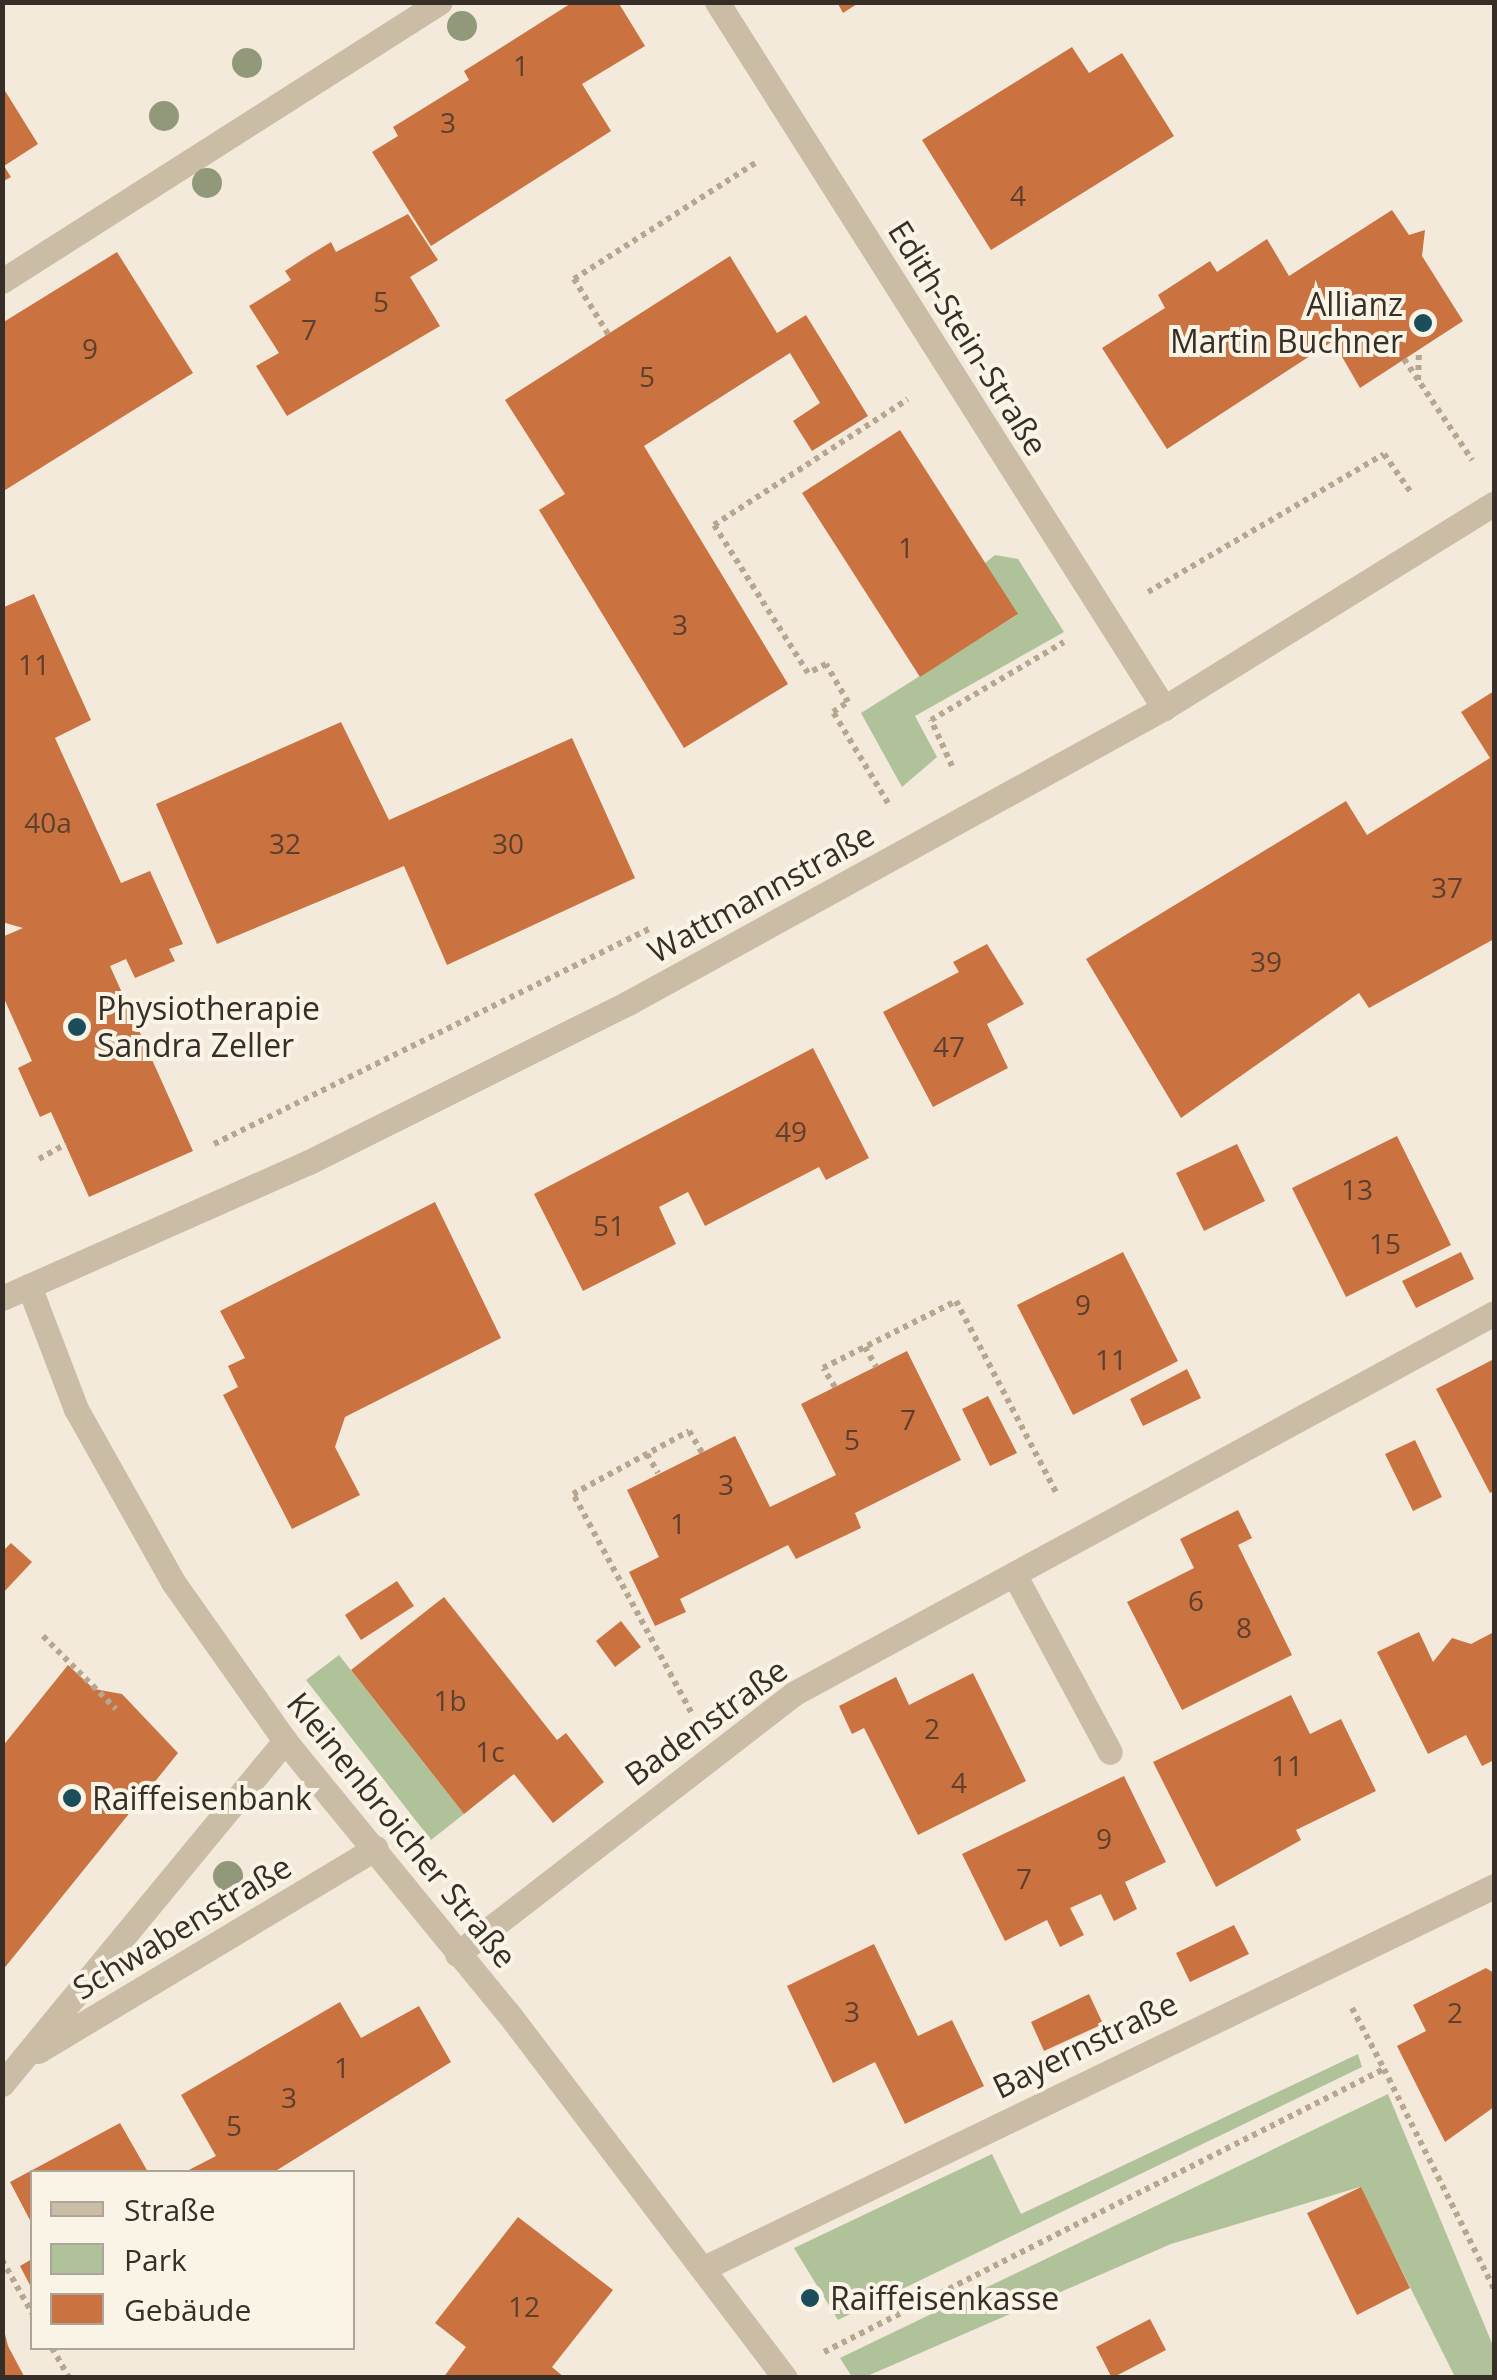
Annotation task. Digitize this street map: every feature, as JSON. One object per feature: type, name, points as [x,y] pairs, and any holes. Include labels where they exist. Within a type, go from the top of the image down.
[{"type":"street","points":[[2,280],[440,2]]},
{"type":"street","name":"Edith-Stein-Straße","points":[[717,2],[1164,708]]},
{"type":"street","name":"Wattmannstraße","points":[[2,1298],[307,1163],[628,1003],[1164,708],[1494,502]]},
{"type":"street","name":"Kleinenbroicher Straße","points":[[29,1286],[76,1409],[174,1582],[284,1741],[376,1848],[706,2267],[784,2375]]},
{"type":"street","name":"Badenstraße","points":[[457,1954],[793,1694],[1494,1314]]},
{"type":"street","points":[[1014,1574],[1110,1752]]},
{"type":"street","name":"Schwabenstraße","points":[[2,2084],[284,1741]]},
{"type":"street","name":"Schwabenstraße","points":[[21,2061],[376,1848]]},
{"type":"street","name":"Bayernstraße","points":[[706,2267],[1329,1962],[1494,1886]]},
{"type":"path","points":[[608,334],[574,280],[800,134]]},
{"type":"path","points":[[1418,381],[1419,350]]},
{"type":"path","points":[[1404,359],[1472,461]]},
{"type":"path","points":[[888,803],[832,712],[848,702],[826,664],[808,673],[714,525],[951,371]]},
{"type":"path","points":[[938,775],[954,765],[931,720],[1384,454],[1416,499],[1430,490]]},
{"type":"path","points":[[1458,470],[1484,454]]},
{"type":"path","points":[[872,812],[905,794]]},
{"type":"path","points":[[206,1148],[659,926]]},
{"type":"path","points":[[39,1158],[66,1144]]},
{"type":"path","points":[[835,1387],[823,1368],[956,1301],[1080,1538]]},
{"type":"path","points":[[865,1347],[876,1367]]},
{"type":"path","points":[[702,1453],[690,1431],[573,1494],[714,1753]]},
{"type":"path","points":[[647,1454],[658,1473]]},
{"type":"path","points":[[43,1636],[116,1710]]},
{"type":"path","points":[[1329,1962],[1494,2289]]},
{"type":"path","points":[[784,2375],[1384,2069]]},
{"type":"path","points":[[2,2260],[30,2309]]},
{"type":"path","points":[[53,2350],[69,2378]]},
{"type":"green space","points":[[995,555],[1018,559],[1064,632],[915,716],[937,757],[902,787],[861,713],[1017,615],[985,563]]},
{"type":"green space","points":[[339,1655],[464,1814],[431,1840],[306,1680]]},
{"type":"green space","points":[[1358,2054],[1362,2067],[838,2320],[794,2248],[992,2154],[1021,2214]]},
{"type":"green space","points":[[1388,2094],[1494,2348],[1494,2377],[1455,2377],[1360,2187],[1171,2244],[865,2377],[852,2377],[840,2358]]},
{"type":"building","points":[[573,2],[618,2],[645,46],[582,84],[611,131],[431,246],[372,152],[398,136],[393,127],[469,80],[464,71]]},
{"type":"building","points":[[837,2],[860,2],[843,13]]},
{"type":"building","points":[[1072,47],[1089,73],[1122,53],[1174,136],[991,250],[922,140]]},
{"type":"building","points":[[2,86],[38,144],[4,166],[11,177],[2,182]]},
{"type":"building","points":[[1392,210],[1409,235],[1425,230],[1422,256],[1463,321],[1360,388],[1333,341],[1167,449],[1102,348],[1165,308],[1158,295],[1210,261],[1217,272],[1267,239],[1289,276]]},
{"type":"building","points":[[408,214],[438,260],[410,277],[440,326],[287,416],[256,366],[279,353],[249,306],[291,280],[285,271],[331,242],[336,252]]},
{"type":"building","points":[[117,252],[193,373],[2,492],[2,323]]},
{"type":"building","points":[[730,256],[777,333],[806,315],[868,416],[812,451],[793,421],[820,403],[790,353],[644,446],[788,684],[684,748],[539,510],[565,494],[505,400]]},
{"type":"building","points":[[900,430],[1018,614],[920,677],[802,493]]},
{"type":"building","name":"Physiotherapie Sandra Zeller","points":[[34,594],[91,720],[55,738],[121,883],[150,871],[183,944],[169,949],[175,961],[135,978],[126,959],[110,966],[193,1151],[89,1197],[51,1112],[40,1117],[18,1068],[32,1061],[2,994],[2,937],[23,928],[2,922],[2,608]]},
{"type":"building","points":[[1494,691],[1494,939],[1369,1008],[1359,993],[1181,1118],[1086,959],[1346,801],[1367,835],[1490,758],[1461,712]]},
{"type":"building","points":[[341,722],[389,820],[572,738],[635,878],[447,965],[404,866],[217,944],[156,804]]},
{"type":"building","points":[[987,944],[1024,1004],[987,1024],[1008,1068],[933,1107],[883,1012],[959,972],[953,962]]},
{"type":"building","points":[[813,1048],[869,1158],[826,1180],[819,1167],[705,1226],[688,1192],[659,1207],[676,1244],[583,1291],[534,1194]]},
{"type":"building","points":[[1397,1136],[1451,1245],[1346,1297],[1292,1188]]},
{"type":"building","points":[[1237,1144],[1265,1201],[1204,1231],[1176,1173]]},
{"type":"building","points":[[435,1202],[501,1338],[345,1417],[335,1447],[360,1495],[292,1529],[223,1395],[238,1387],[228,1366],[245,1358],[220,1311]]},
{"type":"building","points":[[1123,1252],[1178,1361],[1073,1415],[1017,1305]]},
{"type":"building","points":[[1461,1252],[1474,1279],[1416,1308],[1402,1281]]},
{"type":"building","points":[[907,1351],[961,1460],[855,1513],[861,1528],[796,1559],[788,1545],[680,1599],[686,1612],[655,1626],[629,1572],[659,1557],[627,1490],[735,1436],[770,1507],[836,1475],[801,1404]]},
{"type":"building","points":[[1494,1359],[1494,1491],[1490,1493],[1436,1389]]},
{"type":"building","points":[[1187,1369],[1201,1398],[1143,1426],[1130,1399]]},
{"type":"building","points":[[988,1396],[1017,1453],[990,1466],[962,1409]]},
{"type":"building","points":[[1415,1440],[1442,1497],[1413,1511],[1385,1454]]},
{"type":"building","points":[[1238,1510],[1252,1538],[1238,1545],[1292,1655],[1182,1710],[1127,1602],[1194,1568],[1180,1539]]},
{"type":"building","points":[[11,1543],[32,1562],[2,1594],[2,1552]]},
{"type":"building","points":[[397,1581],[414,1606],[361,1640],[345,1615]]},
{"type":"building","points":[[444,1597],[557,1740],[566,1733],[604,1782],[553,1823],[514,1774],[464,1814],[351,1670]]},
{"type":"building","points":[[621,1621],[641,1647],[615,1667],[596,1641]]},
{"type":"building","points":[[1419,1632],[1433,1662],[1452,1638],[1471,1644],[1494,1632],[1494,1760],[1482,1766],[1466,1735],[1428,1754],[1377,1652]]},
{"type":"building","name":"Raiffeisenbank","points":[[68,1665],[94,1689],[122,1694],[178,1753],[2,1971],[2,1747]]},
{"type":"building","points":[[973,1673],[1026,1781],[918,1835],[864,1728],[852,1734],[839,1706],[896,1677],[909,1705]]},
{"type":"building","points":[[1291,1695],[1310,1734],[1341,1719],[1376,1791],[1296,1830],[1301,1840],[1216,1887],[1153,1762]]},
{"type":"building","points":[[1124,1776],[1166,1862],[1125,1882],[1137,1909],[1114,1921],[1101,1894],[1070,1908],[1084,1935],[1060,1947],[1047,1920],[1005,1941],[962,1854]]},
{"type":"building","points":[[1234,1925],[1249,1954],[1190,1982],[1176,1953]]},
{"type":"building","points":[[874,1944],[918,2036],[952,2020],[984,2086],[905,2124],[875,2062],[833,2083],[787,1986]]},
{"type":"building","points":[[1486,1968],[1494,1973],[1494,2107],[1445,2142],[1397,2046],[1426,2031],[1413,2005]]},
{"type":"building","points":[[1089,1994],[1103,2024],[1044,2051],[1031,2022]]},
{"type":"building","points":[[340,2002],[361,2038],[419,2006],[451,2062],[277,2170],[189,2170],[216,2156],[181,2095]]},
{"type":"building","points":[[120,2123],[147,2170],[32,2170]]},
{"type":"building","points":[[30,2171],[30,2220],[10,2182]]},
{"type":"building","points":[[1361,2187],[1410,2288],[1357,2315],[1307,2213]]},
{"type":"building","points":[[518,2217],[613,2290],[552,2367],[565,2378],[443,2378],[466,2347],[435,2323]]},
{"type":"building","points":[[30,2260],[30,2285],[20,2266]]},
{"type":"building","points":[[1150,2319],[1166,2350],[1112,2378],[1096,2347]]},
{"type":"building","points":[[2,2322],[8,2346],[25,2378],[2,2378]]},
{"type":"place","name":"Allianz Martin Buchner","points":[[1423,323]]},
{"type":"place","name":"Physiotherapie Sandra Zeller","points":[[77,1027]]},
{"type":"place","name":"Raiffeisenbank","points":[[72,1798]]},
{"type":"place","name":"Raiffeisenkasse","points":[[810,2298]]}]
